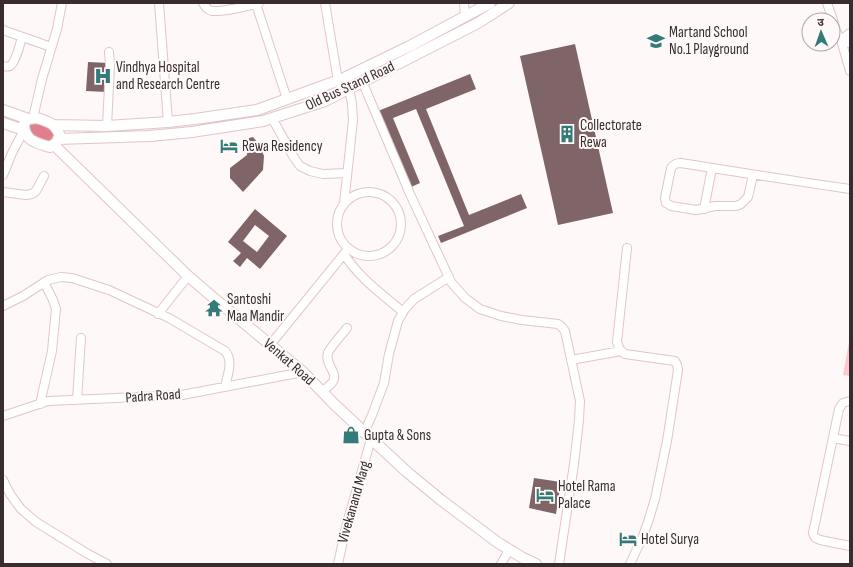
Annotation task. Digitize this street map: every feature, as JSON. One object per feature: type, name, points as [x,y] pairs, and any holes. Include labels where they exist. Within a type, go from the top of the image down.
[{"type":"main road","name":"Old Bus Stand Road","points":[[53,125],[107,126],[168,122],[257,110],[338,81],[410,46],[490,3]]},
{"type":"main road","name":"Old Bus Stand Road","points":[[56,142],[192,132],[263,121],[324,101],[478,23],[509,3]]},
{"type":"main road","points":[[3,110],[31,119]]},
{"type":"main road","points":[[53,125],[37,118],[31,119],[24,124],[24,130],[28,138],[38,144],[50,147],[56,142]]},
{"type":"main road","points":[[3,123],[24,130]]},
{"type":"main road","name":"Venkat Road","points":[[53,125],[57,128],[60,136],[56,142],[188,276],[303,372],[322,392],[407,472],[441,500],[497,542],[536,564]]},
{"type":"street","points":[[31,119],[57,29],[62,3]]},
{"type":"street","points":[[159,3],[168,122]]},
{"type":"street","points":[[203,3],[205,7],[212,10],[222,10],[258,3],[287,99]]},
{"type":"street","points":[[325,3],[338,81],[346,90],[352,104],[353,120],[344,204]]},
{"type":"street","points":[[464,3],[465,16]]},
{"type":"street","points":[[3,30],[51,47]]},
{"type":"street","points":[[841,40],[850,33]]},
{"type":"street","points":[[3,66],[7,67],[14,61],[22,37]]},
{"type":"street","points":[[841,40],[850,43]]},
{"type":"street","points":[[841,40],[850,70]]},
{"type":"street","points":[[107,126],[110,52]]},
{"type":"street","points":[[362,81],[410,194],[451,282],[465,298],[480,309],[501,316],[558,324],[562,327],[566,335],[580,401],[574,464],[559,564]]},
{"type":"street","points":[[272,118],[300,166],[310,171],[322,174],[347,173]]},
{"type":"street","points":[[3,175],[24,130]]},
{"type":"street","points":[[753,175],[748,197],[741,204],[736,206],[715,206],[696,210],[671,206],[666,203],[665,198],[671,168],[673,165],[681,163],[850,189]]},
{"type":"street","points":[[704,209],[712,168]]},
{"type":"street","points":[[3,192],[26,195],[32,194],[36,191],[44,176]]},
{"type":"street","points":[[346,251],[359,255],[372,256],[384,252],[394,244],[400,234],[401,221],[397,209],[390,199],[378,194],[366,192],[354,196],[344,204],[338,215],[337,227],[350,264],[359,274],[403,312],[414,299],[449,278]]},
{"type":"street","points":[[627,248],[617,342],[621,351],[625,354],[672,360],[675,361],[678,370],[667,441],[654,500],[643,536],[630,564]]},
{"type":"street","points":[[270,345],[346,251]]},
{"type":"street","points":[[158,314],[188,276]]},
{"type":"street","points":[[3,306],[53,278],[72,278],[108,290],[169,318],[228,354],[230,358],[230,365],[225,387]]},
{"type":"street","points":[[40,404],[52,351],[56,323],[56,309],[44,282]]},
{"type":"street","name":"Vivekanand Marg","points":[[338,564],[374,410],[384,383],[398,321],[403,312]]},
{"type":"street","points":[[322,392],[333,382],[334,377],[333,371],[328,364],[328,353],[347,328]]},
{"type":"street","points":[[77,400],[81,338]]},
{"type":"street","points":[[571,360],[621,351]]},
{"type":"street","name":"Padra Road","points":[[3,416],[48,401],[182,395],[303,372]]},
{"type":"street","points":[[850,401],[843,403],[839,409],[814,533],[816,538],[850,546]]},
{"type":"street","points":[[833,438],[850,441]]},
{"type":"street","points":[[3,480],[10,494],[21,509],[36,522],[107,564]]},
{"type":"street","points":[[501,564],[509,550]]},
{"type":"shaded area","points":[[28,119],[57,128],[56,143],[38,144],[24,124]]},
{"type":"shaded area","points":[[850,337],[850,376],[843,375]]},
{"type":"building","name":"Collectorate Rewa","points":[[575,44],[613,213],[558,225],[520,56]]},
{"type":"building","points":[[88,62],[108,63],[106,92],[86,91]]},
{"type":"building","points":[[470,74],[476,89],[426,109],[469,215],[521,194],[527,208],[441,243],[438,236],[464,226],[416,109],[393,118],[420,183],[409,188],[378,111]]},
{"type":"building","points":[[253,137],[260,146],[264,156],[263,170],[243,192],[230,178],[230,168],[247,155],[249,138]]},
{"type":"building","points":[[255,209],[287,236],[260,269],[247,258],[240,267],[233,261],[241,253],[228,242]],"holes":[[[255,225],[269,236],[257,252],[243,241]]]},
{"type":"building","name":"Hotel Rama Palace","points":[[534,478],[561,482],[556,514],[529,508]]},
{"type":"place","name":"Martand School No.1 Playground","points":[[656,41]]},
{"type":"place","name":"Vindhya Hospital and Research Centre","points":[[103,76]]},
{"type":"place","name":"Collectorate Rewa","points":[[567,134]]},
{"type":"place","name":"Rewa Residency","points":[[229,146]]},
{"type":"place","name":"Santoshi Maa Mandir","points":[[214,308]]},
{"type":"place","name":"Gupta & Sons","points":[[351,435]]},
{"type":"place","name":"Hotel Rama Palace","points":[[545,495]]},
{"type":"place","name":"Hotel Surya","points":[[628,539]]}]
